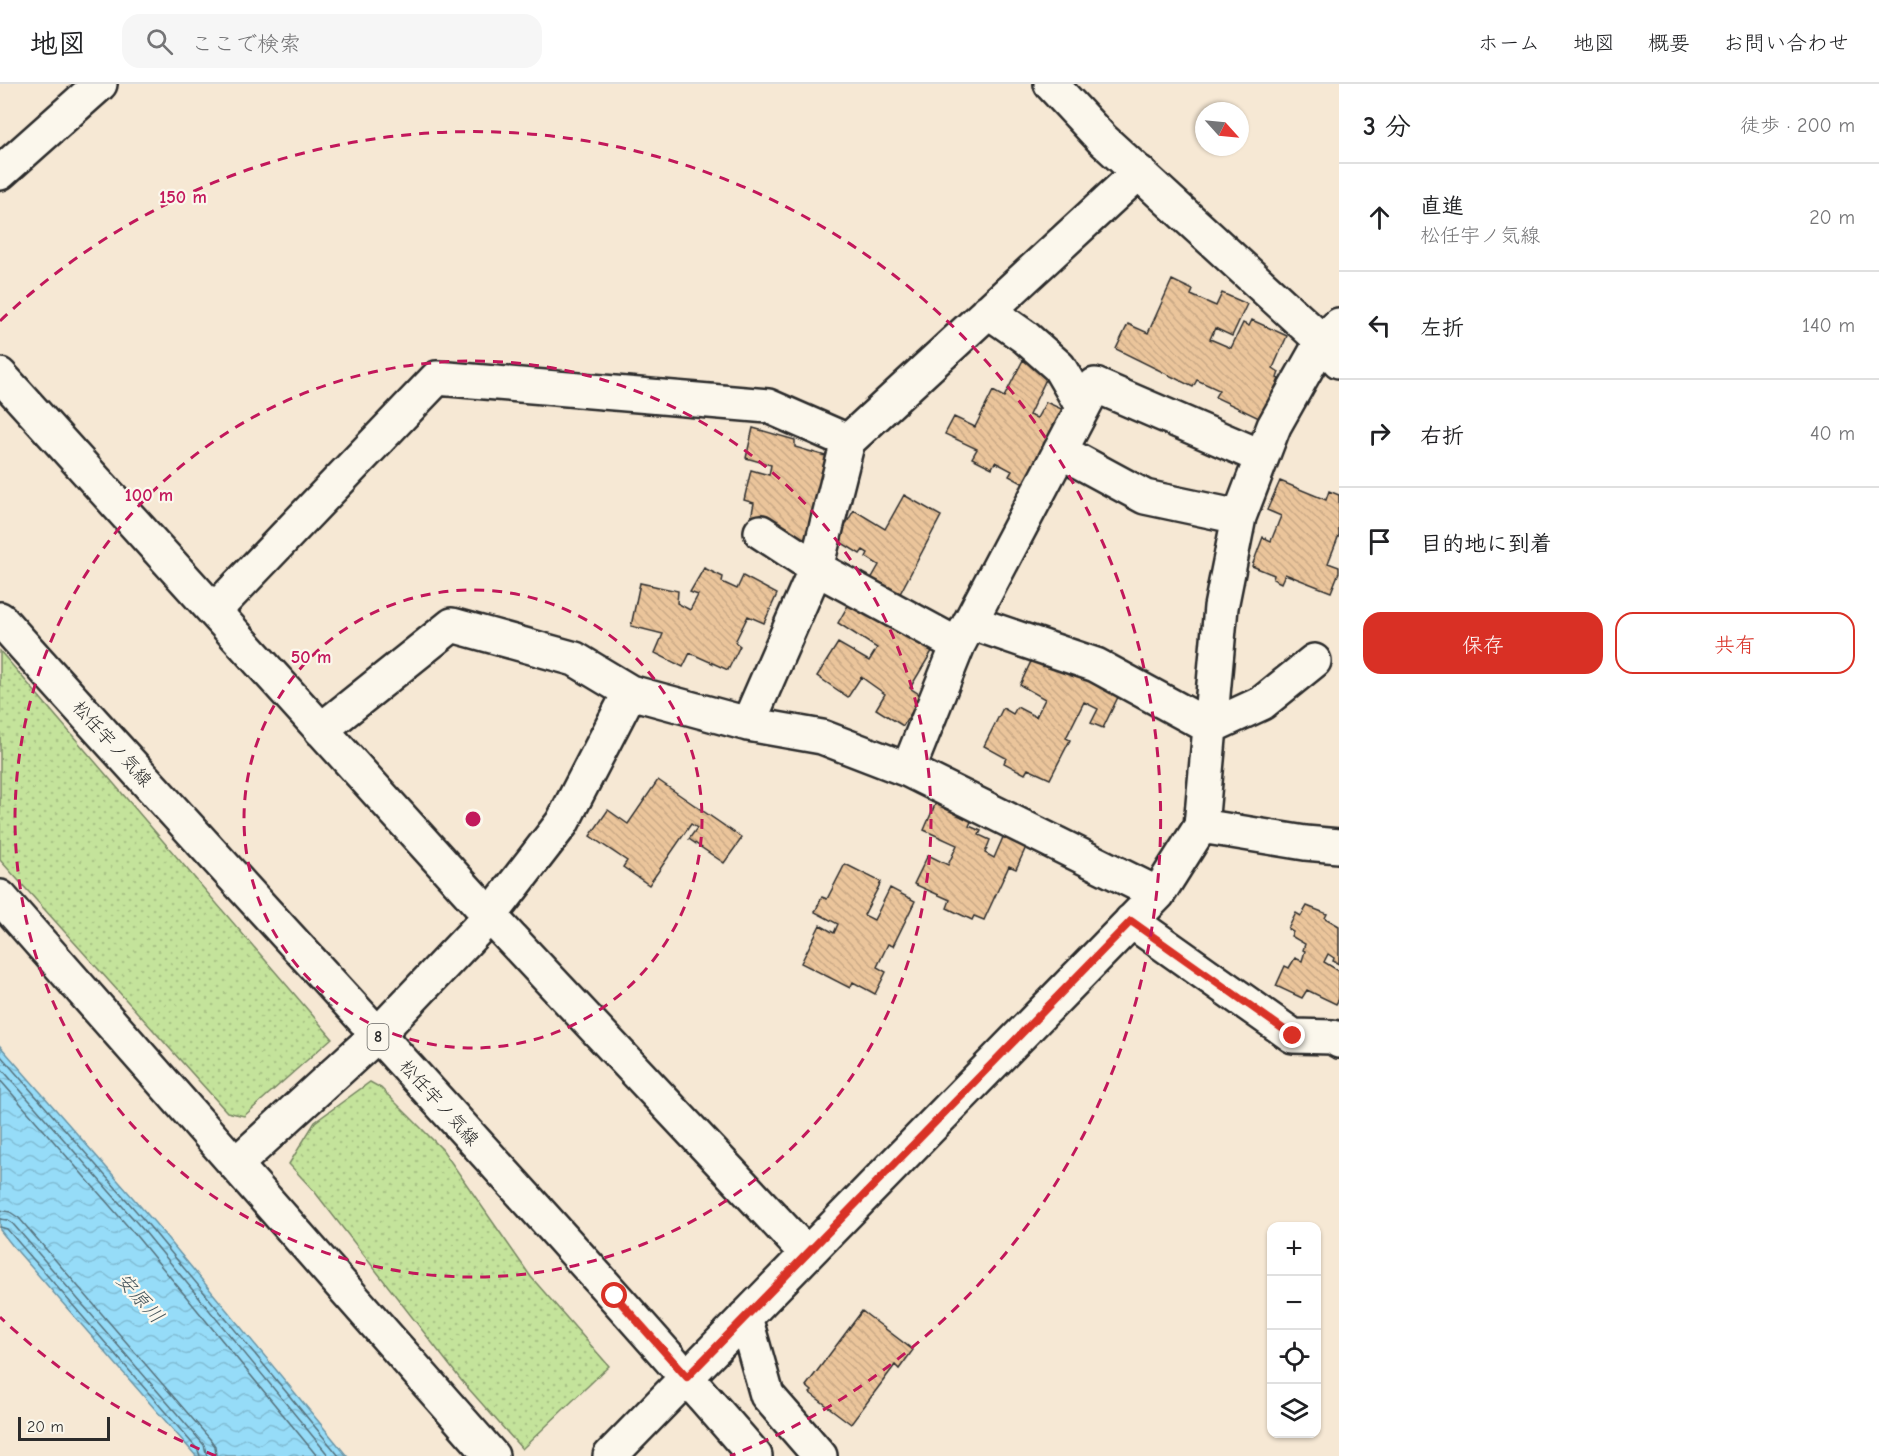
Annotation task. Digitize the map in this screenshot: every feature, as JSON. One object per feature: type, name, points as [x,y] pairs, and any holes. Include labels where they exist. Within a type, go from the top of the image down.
[{"type":"street","points":[[0,173],[100,84]]},
{"type":"street","points":[[610,1456],[1158,894],[1201,826],[1221,607],[1239,517],[1274,426],[1334,342],[1102,139],[1050,84]]},
{"type":"street","points":[[748,724],[816,568],[848,441],[1139,172]]},
{"type":"street","points":[[988,311],[1025,337],[1059,367],[1083,408]]},
{"type":"street","points":[[0,375],[490,916],[807,1254]]},
{"type":"street","points":[[214,611],[437,378],[768,406],[848,441]]},
{"type":"street","points":[[908,770],[964,634],[1095,385],[1262,458]]},
{"type":"street","points":[[1060,451],[1145,497],[1239,517]]},
{"type":"street","points":[[761,532],[816,568],[964,634],[1096,665],[1210,727]]},
{"type":"street","name":"松任宇ノ気線","points":[[0,619],[687,1377],[755,1456]]},
{"type":"street","points":[[321,730],[452,625],[575,659],[630,692],[748,724],[822,737],[908,770],[1158,894]]},
{"type":"street","points":[[1210,727],[1262,703],[1314,661]]},
{"type":"street","points":[[236,1164],[377,1035],[490,916],[562,823],[630,692]]},
{"type":"street","points":[[1201,826],[1305,843],[1339,846]]},
{"type":"street","points":[[0,897],[492,1456]]},
{"type":"street","points":[[1131,921],[1293,1036],[1333,1036],[1339,1041]]},
{"type":"street","points":[[745,1317],[767,1395],[820,1456]]},
{"type":"green space","points":[[0,651],[332,1038],[244,1116],[227,1112],[0,860]]},
{"type":"green space","points":[[370,1082],[381,1088],[442,1149],[531,1277],[609,1366],[522,1449],[461,1380],[314,1191],[289,1164],[315,1122]]},
{"type":"water","name":"安原川","points":[[0,1046],[155,1223],[347,1456],[196,1456],[12,1245],[0,1230]]},
{"type":"building","points":[[1172,280],[1193,290],[1191,295],[1216,306],[1222,293],[1247,304],[1232,336],[1215,328],[1210,339],[1231,348],[1243,323],[1249,326],[1252,320],[1287,336],[1273,368],[1279,372],[1277,378],[1279,379],[1261,419],[1215,397],[1219,390],[1197,380],[1193,387],[1116,349],[1128,324],[1148,333]]},
{"type":"building","points":[[1023,360],[1047,377],[1029,415],[1037,418],[1046,402],[1068,412],[1031,488],[1009,476],[1012,471],[995,462],[992,468],[972,458],[977,449],[945,434],[954,417],[975,427],[993,391],[1004,397]]},
{"type":"building","points":[[753,428],[795,440],[795,447],[829,457],[812,541],[788,535],[789,528],[751,518],[754,503],[744,500],[751,470],[769,475],[771,465],[746,458]]},
{"type":"building","points":[[1280,481],[1326,500],[1329,491],[1339,495],[1339,535],[1328,563],[1339,567],[1339,572],[1331,592],[1285,574],[1281,583],[1273,579],[1274,575],[1252,566],[1263,537],[1271,541],[1281,516],[1267,510]]},
{"type":"building","points":[[904,495],[941,516],[895,603],[866,588],[879,565],[866,557],[868,553],[863,550],[860,554],[837,540],[854,510],[885,529]]},
{"type":"building","points":[[704,568],[723,577],[722,582],[737,589],[743,576],[777,594],[764,623],[748,616],[735,642],[740,646],[728,670],[690,653],[683,667],[655,653],[663,634],[631,626],[640,583],[678,591],[677,603],[690,610],[698,595],[690,592]]},
{"type":"building","points":[[850,602],[892,628],[896,622],[934,648],[910,688],[922,696],[903,726],[876,709],[885,694],[861,677],[848,697],[817,676],[838,643],[869,661],[877,648],[838,623]]},
{"type":"building","points":[[1034,655],[1121,691],[1103,728],[1091,723],[1098,709],[1084,702],[1066,738],[1070,740],[1050,779],[1028,769],[1025,774],[1004,763],[1006,758],[984,746],[1003,708],[1013,714],[1017,707],[1036,717],[1045,699],[1020,685]]},
{"type":"building","points":[[658,780],[742,838],[724,863],[689,839],[697,828],[691,824],[649,885],[623,867],[627,861],[590,836],[608,810],[628,824]]},
{"type":"building","points":[[937,800],[973,817],[969,826],[981,831],[979,835],[990,840],[985,853],[994,858],[1004,835],[1027,845],[1016,869],[1009,866],[984,920],[974,916],[972,920],[947,908],[950,900],[914,884],[928,855],[948,865],[957,845],[924,830]]},
{"type":"building","points":[[845,864],[881,882],[864,915],[874,920],[890,888],[915,901],[893,946],[888,944],[877,967],[886,972],[875,994],[853,982],[850,988],[801,963],[820,925],[834,933],[838,924],[815,912],[822,897],[827,899]]},
{"type":"building","points":[[1307,906],[1327,914],[1325,918],[1339,926],[1339,964],[1333,961],[1334,958],[1328,954],[1324,962],[1339,971],[1339,999],[1336,1004],[1307,990],[1302,998],[1276,986],[1285,966],[1289,968],[1295,958],[1302,961],[1305,944],[1291,936],[1293,932],[1288,929],[1296,913],[1301,916]]},
{"type":"building","points":[[862,1311],[913,1350],[899,1369],[895,1365],[851,1424],[810,1393],[812,1391],[806,1386]]},
{"type":"route","points":[[615,1296],[687,1377],[1131,921],[1293,1036]]}]
